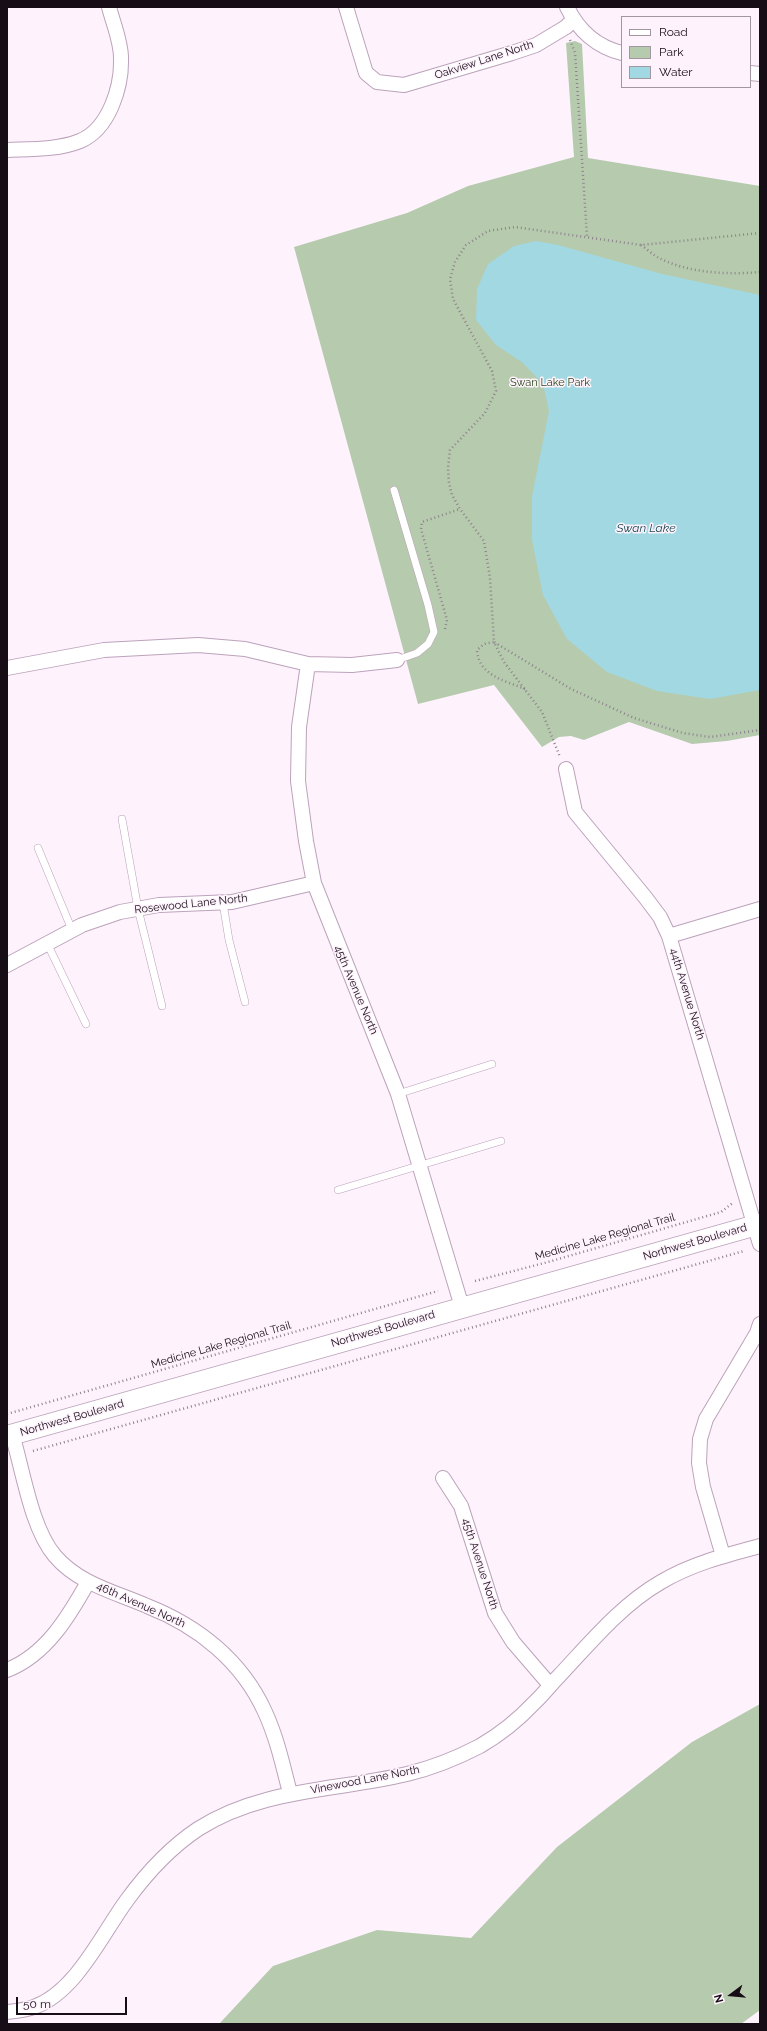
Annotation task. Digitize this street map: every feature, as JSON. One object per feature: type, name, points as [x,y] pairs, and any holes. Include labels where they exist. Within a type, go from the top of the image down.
[{"type":"main road","name":"Northwest Boulevard","points":[[10,1435],[462,1307],[758,1231]]},
{"type":"street","points":[[7,150],[62,146],[80,141],[96,132],[110,109],[119,83],[121,58],[109,7]]},
{"type":"street","name":"Oakview Lane North","points":[[346,7],[361,62],[366,73],[377,82],[404,85],[536,45],[569,24]]},
{"type":"street","points":[[567,7],[569,24],[603,46],[621,53]]},
{"type":"street","points":[[7,668],[104,650],[198,645],[245,649],[308,664],[352,666],[397,660]]},
{"type":"street","name":"45th Avenue North","points":[[308,664],[299,727],[298,781],[306,841],[314,883],[398,1094],[462,1307]]},
{"type":"street","name":"44th Avenue North","points":[[566,769],[575,812],[645,897],[660,917],[669,936],[758,1231]]},
{"type":"street","name":"Rosewood Lane North","points":[[7,965],[82,924],[120,912],[158,905],[223,903],[264,896],[314,883]]},
{"type":"street","points":[[669,936],[760,909]]},
{"type":"street","points":[[723,1556],[703,1487],[699,1463],[700,1438],[706,1419],[757,1334],[760,1324]]},
{"type":"street","name":"46th Avenue North","points":[[10,1435],[39,1531],[54,1556],[71,1572],[88,1582],[178,1619],[204,1636],[229,1659],[249,1683],[265,1712],[276,1742],[290,1793]]},
{"type":"street","name":"45th Avenue North","points":[[443,1478],[461,1506],[495,1612],[513,1642],[550,1685]]},
{"type":"street","name":"Vinewood Lane North","points":[[7,2012],[35,2006],[55,1995],[69,1983],[126,1901],[148,1874],[198,1829],[260,1801],[290,1793],[406,1774],[444,1763],[481,1745],[509,1725],[534,1704],[550,1685],[632,1602],[660,1583],[702,1563],[760,1546]]},
{"type":"street","points":[[7,1670],[14,1667],[38,1650],[59,1629],[88,1582]]},
{"type":"lane","points":[[394,490],[428,605],[434,632],[428,644],[417,653],[397,660]]},
{"type":"lane","points":[[122,820],[138,909],[162,1006]]},
{"type":"lane","points":[[38,848],[72,930]]},
{"type":"lane","points":[[223,903],[229,940],[245,1002]]},
{"type":"lane","points":[[47,943],[86,1024]]},
{"type":"lane","points":[[398,1094],[492,1064]]},
{"type":"lane","points":[[338,1190],[501,1141]]},
{"type":"path","points":[[569,24],[575,53],[587,236]]},
{"type":"path","points":[[566,769],[542,712],[504,662],[494,642],[490,578],[484,541],[452,495],[448,468],[450,450],[485,413],[496,391],[492,371],[462,319],[453,299],[450,279],[455,262],[466,245],[488,231],[514,227],[587,236],[641,245],[760,233]]},
{"type":"path","points":[[641,245],[659,258],[693,270],[741,274],[760,272]]},
{"type":"path","points":[[525,688],[489,673],[478,662],[477,650],[484,644],[494,642],[571,689],[634,718],[683,733],[710,737],[760,730]]},
{"type":"path","name":"Medicine Lake Regional Trail","points":[[475,1281],[541,1264],[721,1212],[736,1201]]},
{"type":"path","points":[[34,1451],[744,1251]]},
{"type":"path","name":"Medicine Lake Regional Trail","points":[[7,1414],[438,1292]]},
{"type":"green space","name":"Swan Lake Park","points":[[575,41],[582,44],[588,158],[760,186],[760,735],[727,741],[692,744],[629,722],[584,740],[571,736],[559,737],[542,747],[494,685],[418,704],[294,247],[407,213],[468,186],[574,157],[566,43]]},
{"type":"green space","points":[[760,1704],[760,2010],[741,2024],[219,2024],[273,1966],[377,1930],[471,1938],[557,1847],[692,1742]]},
{"type":"water","name":"Swan Lake","points":[[536,241],[558,245],[662,274],[760,295],[760,690],[710,699],[657,691],[607,672],[567,639],[543,595],[532,540],[532,496],[549,411],[543,384],[523,363],[496,345],[476,320],[477,289],[488,264],[514,246]]}]
